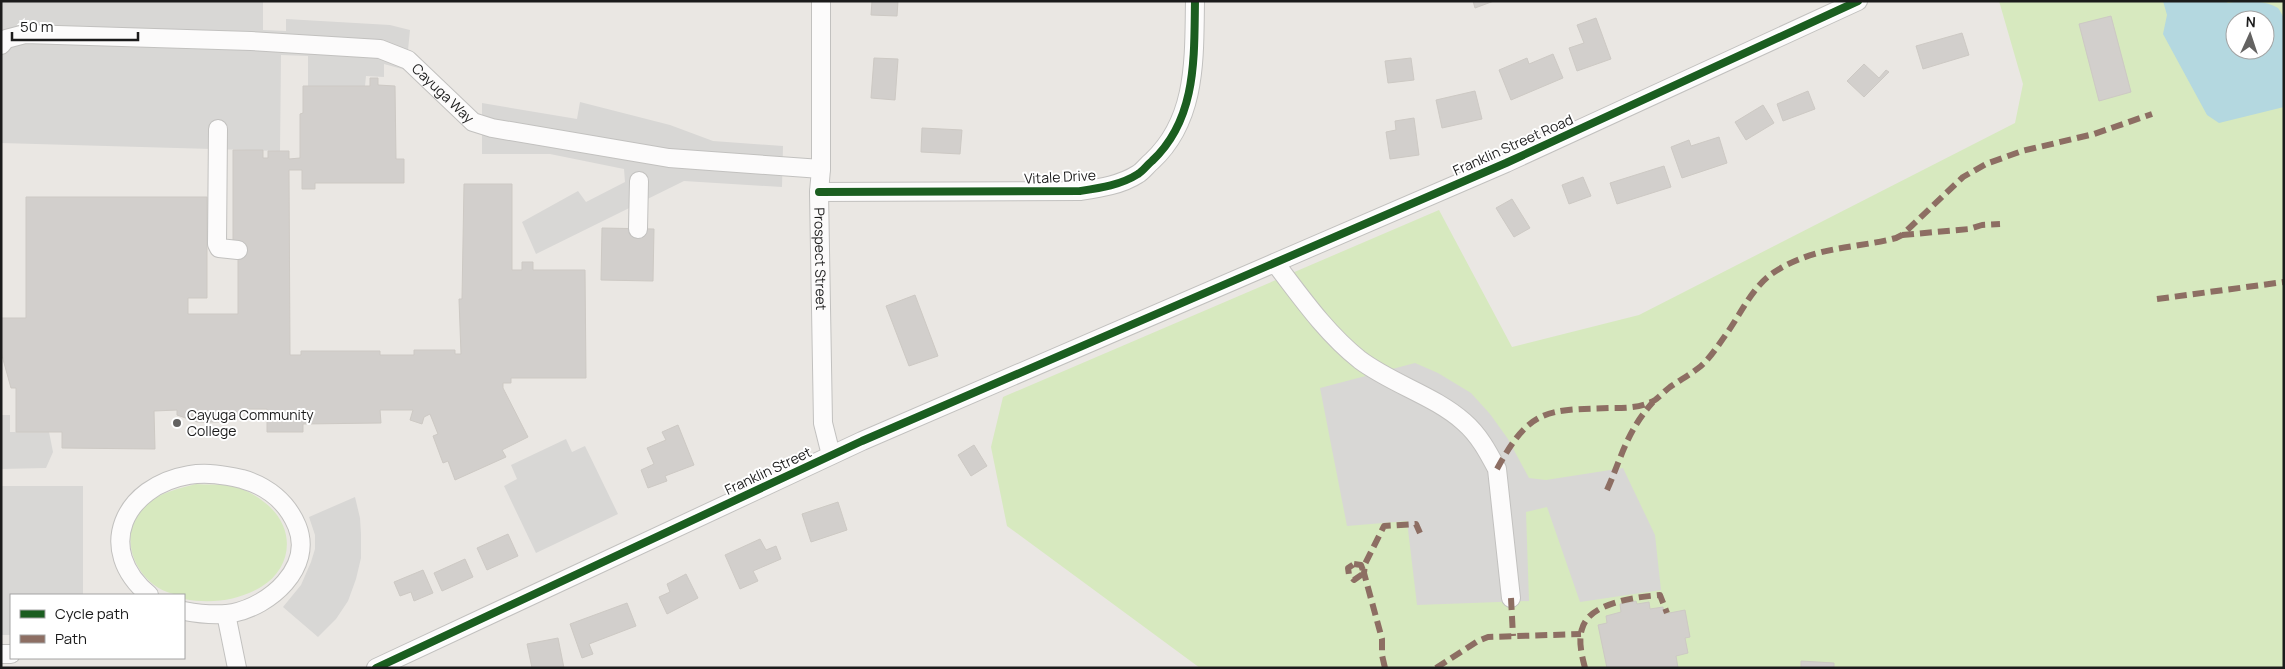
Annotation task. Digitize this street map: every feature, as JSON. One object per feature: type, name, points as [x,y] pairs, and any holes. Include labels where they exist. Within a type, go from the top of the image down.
[{"type":"street","name":"Prospect Street","points":[[821,1],[821,169],[819,192],[823,423],[831,455]]},
{"type":"street","name":"Vitale Drive","points":[[819,192],[1080,191],[1112,186],[1138,174],[1160,154],[1178,129],[1189,98],[1194,53],[1195,1]]},
{"type":"street","name":"Franklin Street Road","points":[[1175,305],[1506,163],[1858,1]]},
{"type":"street","name":"Cayuga Way","points":[[4,42],[25,34],[43,34],[251,41],[380,49],[408,60],[473,122],[492,128],[669,158],[821,169]]},
{"type":"street","points":[[218,129],[212,207],[217,244],[219,248],[224,250],[238,250]]},
{"type":"street","points":[[638,229],[639,181]]},
{"type":"street","points":[[1275,263],[1337,340],[1362,361],[1404,388],[1450,412],[1464,423],[1488,450],[1497,471],[1511,598]]},
{"type":"street","name":"Franklin Street","points":[[376,668],[831,455],[1175,305]]},
{"type":"street","points":[[149,594],[131,575],[120,551],[122,525],[130,510],[148,492],[175,479],[199,474],[226,475],[251,482],[271,492],[291,513],[300,539],[297,561],[293,570],[279,589],[257,605],[226,614],[208,615],[185,611]]},
{"type":"street","points":[[226,614],[237,668]]},
{"type":"green space","points":[[1999,1],[2284,1],[2284,668],[1200,668],[1007,526],[991,447],[1003,397],[1439,210],[1512,347],[1639,315],[2015,123],[2023,84]]},
{"type":"green space","points":[[196,484],[226,485],[246,491],[264,502],[274,511],[286,533],[285,557],[280,568],[261,587],[252,592],[224,600],[185,599],[185,594],[168,592],[154,585],[143,574],[135,561],[131,546],[131,531],[136,517],[147,504],[170,491]]},
{"type":"shaded area","points":[[1,1],[263,1],[263,30],[286,31],[286,19],[390,25],[410,30],[406,70],[384,64],[384,77],[366,76],[365,86],[308,86],[308,56],[281,55],[280,151],[1,143]]},
{"type":"shaded area","points":[[580,102],[670,125],[713,141],[783,146],[782,187],[684,181],[536,254],[522,222],[578,191],[586,202],[625,182],[624,169],[550,154],[482,154],[482,103],[577,119]]},
{"type":"shaded area","points":[[1415,363],[1438,373],[1471,393],[1490,414],[1508,439],[1529,478],[1546,480],[1623,468],[1655,535],[1661,590],[1580,602],[1547,507],[1526,512],[1529,601],[1417,605],[1407,521],[1347,526],[1320,388]]},
{"type":"shaded area","points":[[1,415],[10,415],[10,432],[49,432],[53,452],[46,468],[1,469]]},
{"type":"shaded area","points":[[566,439],[572,452],[585,446],[618,514],[536,553],[504,486],[517,479],[511,465]]},
{"type":"shaded area","points":[[1,486],[83,486],[83,594],[10,594],[10,635],[1,635]]},
{"type":"shaded area","points":[[355,497],[360,518],[361,534],[361,558],[356,579],[348,601],[336,619],[318,637],[283,607],[301,585],[315,549],[315,535],[309,517]]},
{"type":"water","points":[[2163,1],[2225,1],[2228,3],[2254,1],[2267,3],[2278,8],[2284,18],[2284,107],[2219,123],[2207,115],[2163,34],[2167,15]]},
{"type":"building","points":[[872,1],[898,1],[897,16],[871,15]]},
{"type":"building","points":[[1473,1],[1494,1],[1475,8]]},
{"type":"building","points":[[2111,16],[2131,92],[2099,101],[2079,24]]},
{"type":"building","points":[[1596,18],[1611,59],[1577,71],[1569,48],[1584,43],[1577,25]]},
{"type":"building","points":[[1962,33],[1969,55],[1923,69],[1916,46]]},
{"type":"building","points":[[1553,54],[1563,78],[1511,100],[1499,70],[1527,58],[1529,64]]},
{"type":"building","points":[[874,58],[898,59],[895,100],[871,98]]},
{"type":"building","points":[[1411,58],[1414,80],[1388,83],[1385,61]]},
{"type":"building","points":[[1864,64],[1879,78],[1886,70],[1889,72],[1864,97],[1847,81]]},
{"type":"building","points":[[370,78],[378,78],[378,85],[395,86],[396,159],[404,159],[404,183],[315,183],[315,189],[302,189],[302,170],[289,170],[290,355],[301,355],[301,351],[380,351],[380,355],[414,355],[414,350],[455,350],[455,354],[461,354],[459,299],[462,299],[464,184],[512,184],[512,270],[522,270],[522,262],[533,262],[533,270],[585,270],[586,378],[511,378],[511,383],[503,383],[503,388],[528,437],[502,450],[506,457],[455,480],[448,461],[443,463],[433,436],[438,434],[430,414],[424,417],[422,424],[410,420],[413,410],[380,410],[381,423],[303,424],[303,432],[267,432],[267,409],[240,409],[240,414],[222,422],[197,422],[177,415],[177,410],[154,411],[155,449],[62,448],[62,432],[16,432],[16,388],[11,388],[1,352],[1,318],[26,318],[26,197],[207,197],[207,298],[188,298],[188,314],[238,314],[238,245],[233,245],[233,150],[263,150],[263,158],[268,158],[268,151],[289,151],[289,159],[300,158],[300,114],[303,113],[303,86],[370,86]]},
{"type":"building","points":[[1475,91],[1482,119],[1442,128],[1436,100]]},
{"type":"building","points":[[1808,91],[1815,109],[1783,121],[1777,104]]},
{"type":"building","points":[[1763,105],[1774,123],[1746,140],[1735,122]]},
{"type":"building","points":[[1414,118],[1419,155],[1390,159],[1386,132],[1396,130],[1395,121]]},
{"type":"building","points":[[922,128],[962,130],[960,154],[921,152]]},
{"type":"building","points":[[1719,137],[1727,163],[1682,178],[1671,147],[1689,140],[1691,146]]},
{"type":"building","points":[[1664,166],[1671,187],[1617,204],[1610,183]]},
{"type":"building","points":[[1583,177],[1591,196],[1569,204],[1562,185]]},
{"type":"building","points":[[1512,199],[1530,228],[1514,237],[1496,208]]},
{"type":"building","points":[[602,228],[654,229],[653,281],[601,280]]},
{"type":"building","points":[[915,295],[938,356],[909,366],[886,306]]},
{"type":"building","points":[[678,425],[694,465],[665,476],[667,481],[648,488],[641,470],[654,464],[647,448],[666,440],[662,432]]},
{"type":"building","points":[[974,445],[987,466],[971,476],[958,455]]},
{"type":"building","points":[[838,502],[847,530],[811,542],[802,514]]},
{"type":"building","points":[[508,534],[518,556],[487,570],[477,548]]},
{"type":"building","points":[[760,539],[766,550],[776,546],[781,559],[753,571],[758,581],[740,589],[725,555]]},
{"type":"building","points":[[465,559],[473,577],[442,591],[434,573]]},
{"type":"building","points":[[423,570],[433,593],[414,601],[411,592],[400,596],[394,582]]},
{"type":"building","points":[[686,574],[698,598],[667,614],[659,597],[670,592],[667,584]]},
{"type":"building","points":[[1636,601],[1637,604],[1649,602],[1650,609],[1663,607],[1664,614],[1685,610],[1690,637],[1685,638],[1688,653],[1676,656],[1678,668],[1607,668],[1598,625],[1607,623],[1606,616],[1621,612],[1620,604]]},
{"type":"building","points":[[627,603],[636,626],[589,644],[593,654],[582,658],[570,624]]},
{"type":"building","points":[[558,638],[564,668],[532,668],[527,644]]},
{"type":"building","points":[[1801,661],[1834,663],[1834,668],[1801,668]]},
{"type":"marked path","points":[[1497,469],[1520,434],[1530,423],[1542,416],[1570,410],[1633,407],[1655,400],[1670,387],[1701,366],[1712,355],[1754,291],[1776,271],[1820,252],[1880,242],[1902,235],[1963,177],[1986,164],[2022,151],[2094,134],[2152,114]]},
{"type":"marked path","points":[[1902,235],[1969,229],[1982,225],[2000,224]]},
{"type":"marked path","points":[[2157,299],[2284,282]]},
{"type":"marked path","points":[[1607,490],[1631,434],[1653,402]]},
{"type":"marked path","points":[[1385,668],[1382,655],[1382,639],[1364,573],[1365,564],[1384,526],[1416,524],[1420,533]]},
{"type":"marked path","points":[[1354,564],[1361,565],[1364,573],[1354,580],[1349,575],[1348,568],[1354,564]]},
{"type":"marked path","points":[[1585,668],[1580,638],[1586,620],[1594,613],[1615,603],[1639,597],[1660,595],[1667,613]]},
{"type":"marked path","points":[[1511,598],[1513,636]]},
{"type":"marked path","points":[[1436,668],[1478,641],[1488,637],[1581,634]]},
{"type":"cycle path","points":[[819,192],[1080,191],[1110,186],[1131,178],[1142,171],[1167,144],[1178,126],[1185,107],[1193,66],[1195,1]]},
{"type":"cycle path","points":[[376,668],[862,441],[1506,163],[1858,1]]},
{"type":"place","name":"Cayuga Community College","points":[[177,423]]}]
